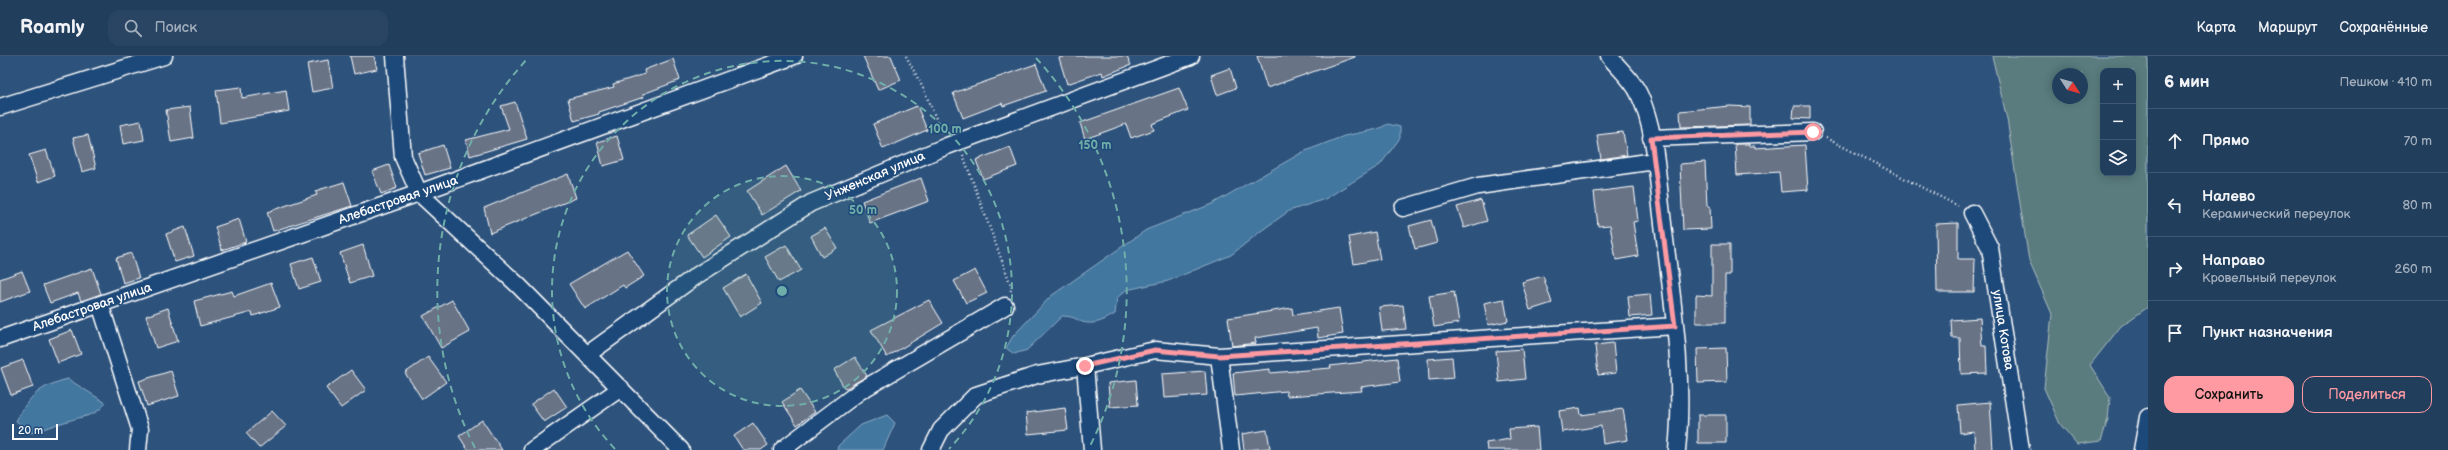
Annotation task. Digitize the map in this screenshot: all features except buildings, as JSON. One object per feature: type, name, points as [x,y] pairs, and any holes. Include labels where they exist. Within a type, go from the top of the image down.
[{"type":"street","points":[[0,107],[164,56]]},
{"type":"street","points":[[395,56],[403,157],[419,193],[519,286],[588,354],[681,450]]},
{"type":"street","name":"Алебастровая улица","points":[[0,339],[419,193],[794,56]]},
{"type":"street","name":"Унженская улица","points":[[588,354],[696,276],[811,203],[953,144],[1191,56]]},
{"type":"street","points":[[1608,56],[1639,92],[1651,138],[1675,326],[1681,410],[1677,450]]},
{"type":"street","points":[[1651,138],[1813,132]]},
{"type":"street","points":[[1402,208],[1478,186],[1655,161]]},
{"type":"street","name":"улица Котова","points":[[1972,213],[1990,248],[2021,450]]},
{"type":"street","points":[[100,304],[140,429],[138,450]]},
{"type":"street","points":[[782,450],[860,391],[1004,306]]},
{"type":"street","points":[[931,450],[941,430],[976,395],[1037,375],[1155,350],[1219,356],[1675,326]]},
{"type":"street","points":[[1219,356],[1232,450]]},
{"type":"street","points":[[1085,366],[1092,450]]},
{"type":"street","points":[[532,450],[621,388]]},
{"type":"street","points":[[2142,450],[2148,417]]},
{"type":"path","points":[[906,56],[953,144],[1012,288],[1004,306]]},
{"type":"path","points":[[1813,132],[1972,213]]},
{"type":"green space","points":[[1992,56],[2148,56],[2148,307],[2121,326],[2090,365],[2110,397],[2108,419],[2101,441],[2077,444],[2060,424],[2044,388],[2052,314],[2029,261],[2007,119]]},
{"type":"water","points":[[1388,124],[1400,127],[1400,138],[1380,165],[1325,199],[1289,211],[1231,255],[1168,281],[1126,290],[1117,298],[1115,314],[1102,321],[1085,323],[1071,317],[1062,316],[1027,350],[1014,354],[1006,348],[1013,336],[1051,296],[1146,230],[1212,204],[1303,152],[1344,136],[1378,129]]},
{"type":"water","points":[[68,379],[106,403],[93,414],[32,433],[16,421],[36,393],[50,385]]},
{"type":"water","points":[[887,415],[895,423],[883,450],[837,450],[838,446],[861,425]]},
{"type":"route","points":[[1085,366],[1155,350],[1219,356],[1675,326],[1651,138],[1813,132]]}]
